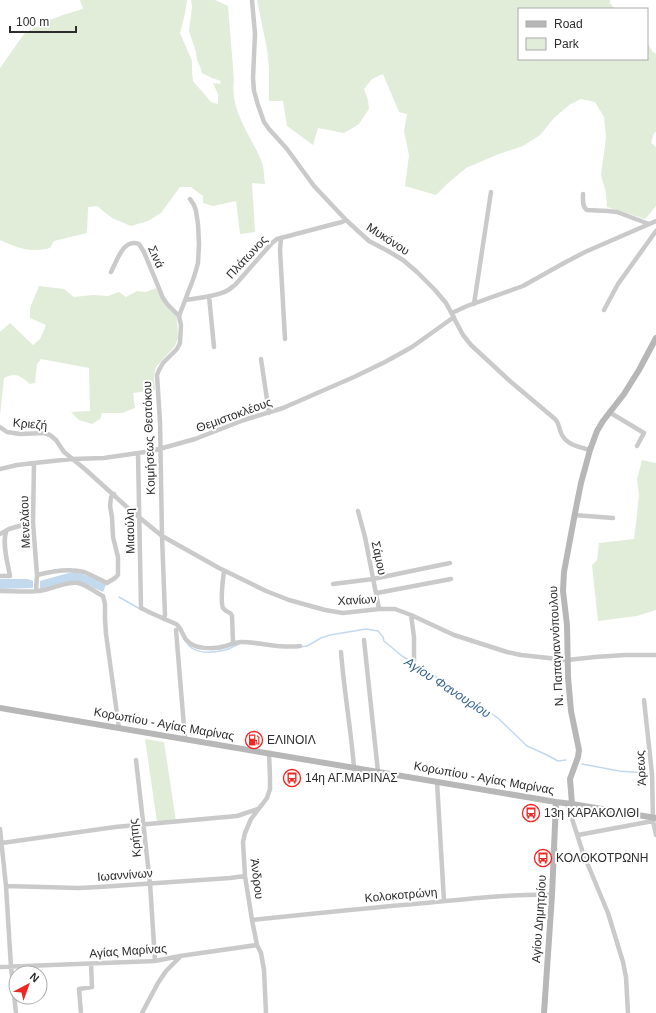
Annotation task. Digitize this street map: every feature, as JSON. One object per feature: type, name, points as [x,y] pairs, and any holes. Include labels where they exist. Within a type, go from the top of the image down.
[{"type":"street","name":"Μυκόνου","points":[[252,0],[255,42],[253,78],[254,91],[264,122],[274,136],[287,149],[314,186],[346,220],[370,241],[403,260],[435,290],[446,303],[471,345],[557,422],[561,434],[566,441],[575,446],[590,450]]},
{"type":"street","points":[[474,304],[491,192]]},
{"type":"street","points":[[583,194],[584,209],[617,212],[649,224]]},
{"type":"street","name":"Κοιμήσεως Θεοτόκου","points":[[164,618],[160,422],[157,375],[158,370],[163,363],[180,343],[181,325],[179,316],[198,263],[199,244],[196,212],[190,199]]},
{"type":"street","name":"Πλάτωνος","points":[[185,300],[223,293],[235,285],[277,239],[346,220]]},
{"type":"street","name":"Θεμιστοκλέους","points":[[0,469],[34,463],[72,459],[104,458],[152,452],[195,439],[244,420],[284,408],[334,387],[385,362],[422,340],[453,315],[474,304],[523,286],[584,252],[656,221]]},
{"type":"street","points":[[604,310],[618,284],[656,231]]},
{"type":"street","points":[[281,238],[280,250],[285,339]]},
{"type":"street","name":"Σινά","points":[[111,272],[123,248],[133,242],[139,244],[144,252],[163,298],[179,316]]},
{"type":"street","points":[[272,243],[276,244],[280,250]]},
{"type":"street","points":[[209,296],[214,347]]},
{"type":"street","name":"Ν. Παπαγιαννόπουλου","points":[[570,803],[570,779],[579,750],[571,711],[567,660],[568,625],[563,591],[564,572],[574,515],[590,450],[597,431],[624,394],[656,338]]},
{"type":"street","points":[[261,359],[269,413]]},
{"type":"street","points":[[610,412],[644,433],[637,446]]},
{"type":"street","name":"Κριεζή","points":[[0,427],[7,432],[20,434],[50,434],[64,452],[72,459]]},
{"type":"street","name":"Μιαούλη","points":[[138,453],[141,608],[164,618]]},
{"type":"street","name":"Χανίων","points":[[72,459],[162,536],[224,571],[289,600],[325,610],[343,613],[379,609],[395,609],[454,635],[521,655],[567,660],[595,656],[656,655]]},
{"type":"street","name":"Μενελάου","points":[[34,463],[33,522],[37,575],[36,590]]},
{"type":"street","points":[[37,575],[46,572],[67,570],[78,571],[89,574],[107,583],[118,575],[118,557],[113,537],[110,506],[110,497],[114,494]]},
{"type":"street","name":"Σάμου","points":[[358,511],[377,592],[379,609]]},
{"type":"street","points":[[574,515],[613,518]]},
{"type":"street","points":[[0,534],[7,530],[33,522]]},
{"type":"street","points":[[0,576],[10,576],[5,543],[5,534],[7,530]]},
{"type":"street","points":[[333,584],[373,579],[450,563]]},
{"type":"street","points":[[224,571],[222,599],[223,606],[232,616],[233,642]]},
{"type":"street","points":[[377,592],[451,579]]},
{"type":"street","points":[[0,591],[52,589],[61,585],[79,583],[103,596],[105,604],[104,619],[119,728]]},
{"type":"street","points":[[411,615],[414,637],[414,662]]},
{"type":"street","points":[[164,618],[179,626],[187,642],[202,648],[226,646],[233,642],[263,643],[287,647],[300,646]]},
{"type":"street","points":[[176,630],[185,739]]},
{"type":"street","points":[[364,640],[378,772]]},
{"type":"street","points":[[340,652],[354,768]]},
{"type":"street","name":"Άρεως","points":[[644,700],[653,776],[656,835]]},
{"type":"street","name":"Κορωπίου - Αγίας Μαρίνας","points":[[0,708],[556,802],[570,803],[654,819]]},
{"type":"street","name":"Άνδρου","points":[[266,1013],[264,970],[261,952],[257,945],[252,920],[245,876],[243,842],[245,833],[252,819],[267,798],[270,789],[269,753]]},
{"type":"street","name":"Κρήτης","points":[[136,760],[150,883],[155,961]]},
{"type":"street","points":[[437,782],[444,901]]},
{"type":"street","name":"Αγίου Δημητρίου","points":[[544,1013],[552,895],[556,802]]},
{"type":"street","points":[[570,803],[583,853],[608,912],[623,962],[626,977],[628,1013]]},
{"type":"street","points":[[2,843],[115,827],[237,816],[258,809]]},
{"type":"street","points":[[578,835],[654,819]]},
{"type":"street","points":[[0,829],[6,886],[11,965]]},
{"type":"street","name":"Ιωαννίνων","points":[[6,886],[78,888],[245,876]]},
{"type":"street","name":"Κολοκοτρώνη","points":[[252,920],[527,894],[552,895]]},
{"type":"street","name":"Αγίας Μαρίνας","points":[[48,966],[155,961],[257,945]]},
{"type":"street","points":[[142,1013],[158,983],[166,971],[180,956]]},
{"type":"street","points":[[81,1013],[79,989],[92,987],[91,964]]},
{"type":"green space","points":[[80,0],[187,0],[180,33],[192,61],[193,81],[211,102],[218,104],[218,94],[213,83],[220,84],[221,81],[202,73],[189,31],[192,7],[191,0],[215,0],[228,6],[235,102],[242,122],[262,162],[264,170],[265,184],[252,183],[255,232],[240,234],[236,201],[213,206],[203,203],[203,196],[191,187],[180,187],[161,213],[148,221],[131,226],[112,218],[97,206],[88,207],[87,233],[54,241],[50,248],[30,250],[0,240],[0,68],[24,34],[42,23],[83,9]]},
{"type":"green space","points":[[257,0],[610,0],[610,3],[614,8],[518,8],[518,60],[648,60],[648,44],[652,51],[656,54],[656,132],[654,133],[651,143],[656,147],[656,206],[645,219],[607,207],[606,193],[601,175],[606,137],[604,117],[595,102],[581,99],[569,105],[554,118],[540,135],[523,146],[466,168],[436,195],[405,186],[409,155],[404,131],[407,114],[399,112],[383,74],[372,79],[364,89],[368,100],[369,109],[359,124],[344,133],[318,128],[313,145],[287,126],[283,101],[269,101],[269,68],[267,49]]},
{"type":"green space","points":[[39,286],[64,289],[74,297],[93,295],[108,296],[119,292],[126,297],[137,291],[146,292],[156,288],[169,309],[177,316],[178,338],[175,346],[156,367],[154,376],[155,390],[133,393],[135,408],[122,413],[102,413],[100,419],[92,424],[79,420],[71,412],[90,411],[89,368],[41,359],[37,364],[35,383],[30,384],[21,377],[15,375],[4,378],[0,416],[0,332],[10,323],[33,345],[40,339],[46,325],[30,318],[30,308]]},
{"type":"green space","points":[[642,460],[656,463],[656,610],[637,616],[598,621],[592,565],[597,560],[599,543],[634,539],[639,495],[637,479]]},
{"type":"green space","points":[[145,739],[164,742],[176,821],[157,822]]},
{"type":"water","points":[[73,572],[90,576],[102,582],[106,585],[103,592],[83,583],[40,589],[40,581]]},
{"type":"water","points":[[0,579],[28,579],[33,581],[33,588],[0,589]]},
{"type":"waterway","name":"Αγίου Φανουρίου","points":[[119,597],[140,609]]},
{"type":"waterway","name":"Αγίου Φανουρίου","points":[[300,647],[307,646],[330,635],[366,629],[378,631],[383,637],[384,641],[402,656],[448,684],[461,697],[484,708],[499,719],[527,746],[558,761],[566,760]]},
{"type":"waterway","name":"Αγίου Φανουρίου","points":[[188,645],[196,650],[210,652],[227,650],[239,644]]},
{"type":"waterway","name":"Αγίου Φανουρίου","points":[[582,764],[650,775]]},
{"type":"place","name":"ΕΛΙΝΟΙΛ","points":[[254,740]]},
{"type":"place","name":"14η ΑΓ.ΜΑΡΙΝΑΣ","points":[[292,778]]},
{"type":"place","name":"13η ΚΑΡΑΚΟΛΙΘΙ","points":[[531,813]]},
{"type":"place","name":"ΚΟΛΟΚΟΤΡΩΝΗ","points":[[543,858]]}]
